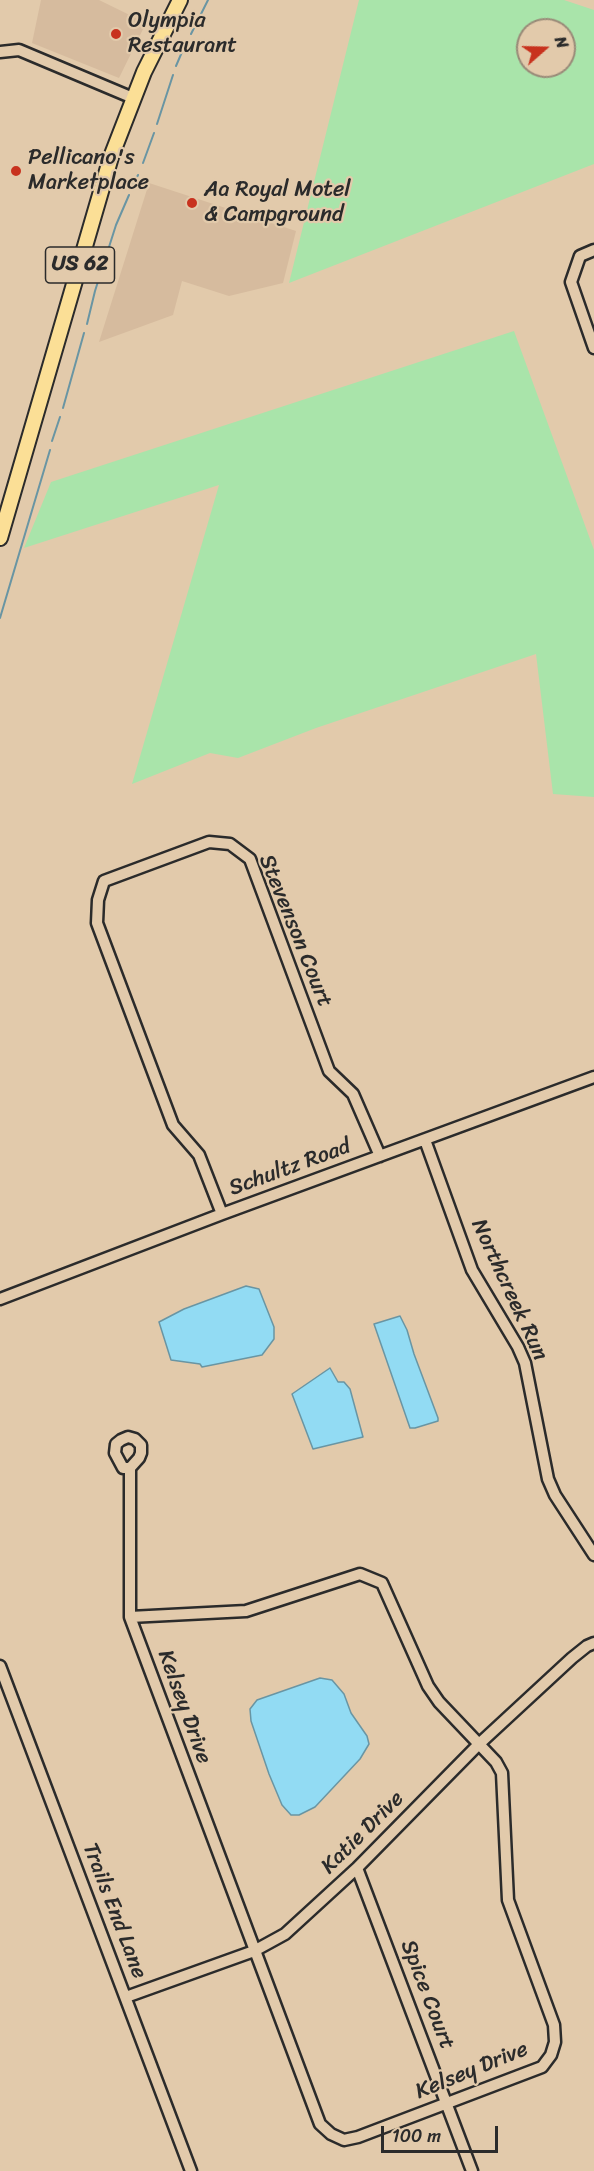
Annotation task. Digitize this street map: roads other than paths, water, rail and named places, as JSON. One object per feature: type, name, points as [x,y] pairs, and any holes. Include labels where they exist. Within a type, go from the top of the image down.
[{"type":"main road","name":"US 62","points":[[0,538],[100,193],[133,98],[180,0]]},
{"type":"street","points":[[0,52],[20,50],[133,98]]},
{"type":"street","points":[[594,250],[580,256],[571,282],[594,348]]},
{"type":"street","name":"Stevenson Court","points":[[222,1214],[200,1155],[173,1125],[168,1114],[97,923],[98,900],[104,881],[209,842],[230,844],[250,859],[329,1071],[353,1094],[381,1156]]},
{"type":"street","name":"Schultz Road","points":[[0,1299],[222,1214],[594,1077]]},
{"type":"street","name":"Northcreek Run","points":[[425,1140],[472,1270],[518,1347],[525,1363],[548,1479],[555,1495],[594,1555]]},
{"type":"street","name":"Kelsey Drive","points":[[130,1468],[130,1617],[320,2124],[331,2134],[344,2140],[358,2137],[542,2067],[551,2055],[555,2042],[554,2025],[508,1900],[502,1773],[496,1762],[439,1702],[428,1686],[382,1583],[360,1574],[246,1611],[130,1617]]},
{"type":"street","name":"Katie Drive","points":[[126,1997],[254,1951],[285,1934],[357,1868],[479,1744],[572,1658],[586,1646],[594,1643]]},
{"type":"street","name":"Trails End Lane","points":[[0,1666],[191,2171]]},
{"type":"street","name":"Spice Court","points":[[357,1868],[472,2171]]},
{"type":"water","points":[[246,1286],[259,1289],[274,1327],[274,1339],[262,1355],[202,1367],[200,1364],[171,1360],[159,1322],[184,1309]]},
{"type":"water","points":[[400,1316],[438,1418],[438,1421],[415,1428],[410,1428],[374,1324]]},
{"type":"water","points":[[330,1368],[338,1382],[344,1382],[350,1389],[363,1437],[313,1449],[292,1394]]},
{"type":"water","points":[[320,1678],[332,1680],[344,1694],[351,1713],[367,1736],[369,1744],[360,1759],[315,1807],[299,1815],[291,1815],[282,1805],[269,1774],[251,1721],[250,1709],[257,1700]]},
{"type":"waterway","points":[[191,34],[208,0]]},
{"type":"waterway","points":[[176,66],[185,45]]},
{"type":"waterway","points":[[157,124],[173,75]]},
{"type":"waterway","points":[[143,163],[154,133]]},
{"type":"waterway","points":[[133,185],[138,175]]},
{"type":"waterway","points":[[87,324],[116,225],[129,195]]},
{"type":"waterway","points":[[63,408],[84,333]]},
{"type":"waterway","points":[[52,441],[60,417]]},
{"type":"waterway","points":[[0,618],[50,450]]},
{"type":"place","name":"Olympia Restaurant","points":[[116,34]]},
{"type":"place","name":"Pellicano's Marketplace","points":[[16,171]]},
{"type":"place","name":"Aa Royal Motel & Campground","points":[[192,203]]}]
